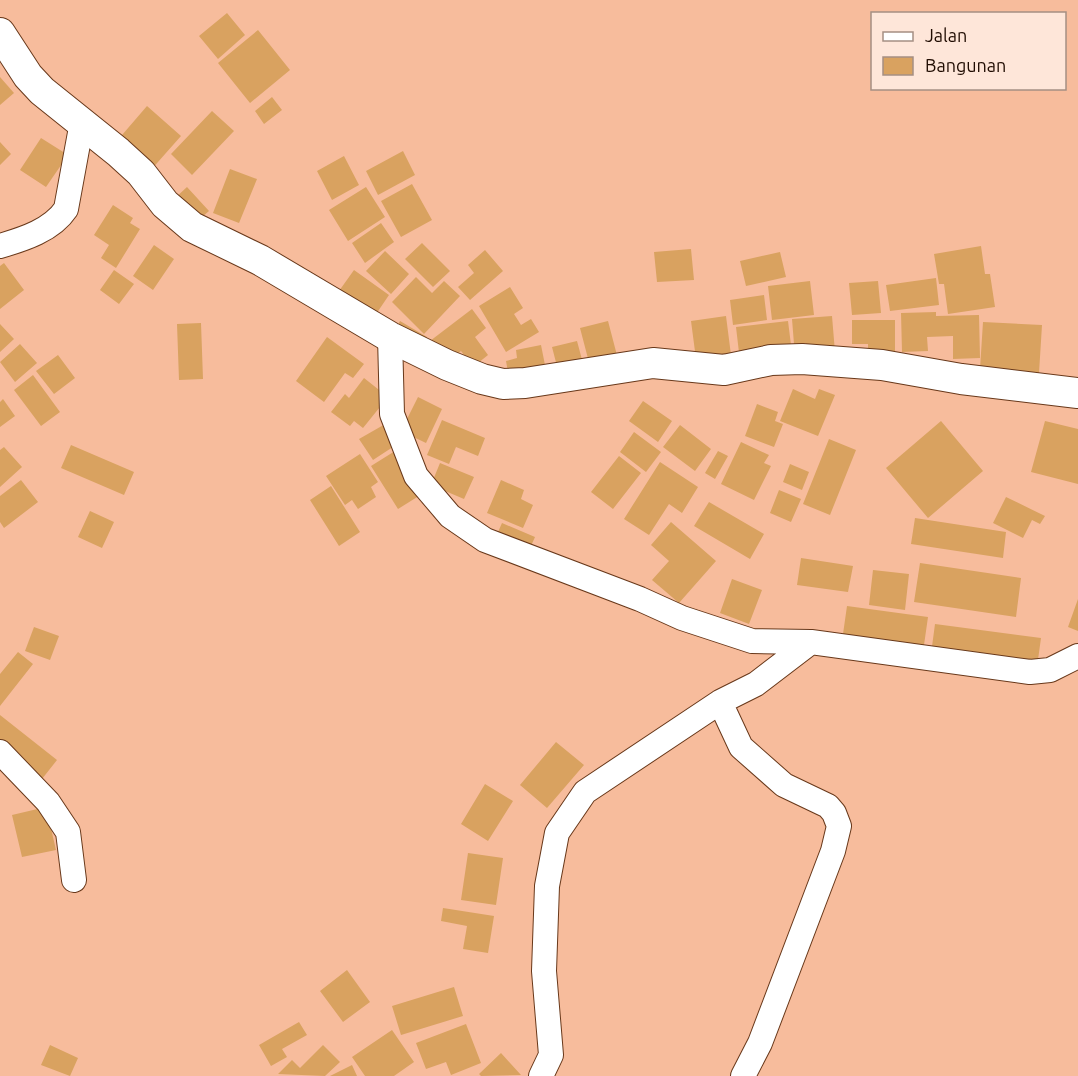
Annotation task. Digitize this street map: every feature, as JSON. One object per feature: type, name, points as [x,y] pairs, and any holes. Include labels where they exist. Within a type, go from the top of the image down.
[{"type":"street","points":[[0,33],[28,76],[42,92],[82,122],[141,173],[165,204],[192,227],[260,260],[390,337],[447,365],[503,384],[558,380],[653,363],[724,370],[771,360],[802,359],[882,365],[961,379],[1078,393]]},
{"type":"street","points":[[0,246],[24,239],[59,220],[66,209],[82,122]]},
{"type":"street","points":[[390,337],[392,414],[416,476],[450,516],[485,540],[640,599],[682,618],[753,641],[811,642],[1030,672],[1050,670],[1078,656]]},
{"type":"street","points":[[542,1076],[550,1054],[544,960],[547,886],[557,833],[585,792],[720,702],[756,684],[811,642]]},
{"type":"street","points":[[720,702],[741,747],[784,784],[828,806],[838,819],[839,826],[833,851],[760,1043],[743,1076]]},
{"type":"street","points":[[0,752],[48,802],[68,832],[74,880]]},
{"type":"building","points":[[227,13],[245,35],[218,59],[199,36]]},
{"type":"building","points":[[258,30],[290,70],[250,103],[218,63]]},
{"type":"building","points":[[0,77],[14,93],[0,105]]},
{"type":"building","points":[[272,97],[282,110],[264,124],[255,111]]},
{"type":"building","points":[[147,106],[181,136],[150,171],[116,142]]},
{"type":"building","points":[[212,111],[234,131],[192,175],[171,154]]},
{"type":"building","points":[[41,138],[68,155],[46,187],[20,170]]},
{"type":"building","points":[[0,142],[11,154],[0,165]]},
{"type":"building","points":[[403,151],[415,175],[378,195],[366,171]]},
{"type":"building","points":[[344,156],[359,185],[332,200],[317,171]]},
{"type":"building","points":[[230,169],[257,179],[239,223],[213,213]]},
{"type":"building","points":[[412,184],[432,220],[401,237],[381,201]]},
{"type":"building","points":[[187,187],[209,211],[195,223],[174,199]]},
{"type":"building","points":[[366,187],[385,217],[348,241],[329,210]]},
{"type":"building","points":[[113,205],[133,218],[130,223],[140,229],[116,268],[101,258],[109,245],[94,235]]},
{"type":"building","points":[[381,223],[394,242],[365,263],[352,243]]},
{"type":"building","points":[[422,243],[450,271],[433,287],[405,259]]},
{"type":"building","points":[[154,245],[174,259],[153,290],[133,276]]},
{"type":"building","points":[[981,246],[985,274],[990,274],[995,307],[948,314],[944,284],[939,284],[934,254]]},
{"type":"building","points":[[691,249],[694,280],[657,282],[654,252]]},
{"type":"building","points":[[485,250],[503,271],[470,300],[458,287],[474,273],[468,265]]},
{"type":"building","points":[[385,251],[409,274],[391,294],[366,271]]},
{"type":"building","points":[[780,252],[786,277],[746,286],[740,261]]},
{"type":"building","points":[[4,263],[24,290],[0,309],[0,266]]},
{"type":"building","points":[[114,270],[134,284],[119,304],[100,290]]},
{"type":"building","points":[[354,270],[389,295],[370,323],[334,298]]},
{"type":"building","points":[[416,277],[432,293],[444,281],[460,296],[424,334],[392,302]]},
{"type":"building","points":[[936,278],[939,305],[890,311],[886,285]]},
{"type":"building","points":[[810,281],[814,315],[772,320],[768,286]]},
{"type":"building","points":[[878,281],[881,313],[852,315],[849,283]]},
{"type":"building","points":[[510,287],[523,308],[514,314],[521,325],[531,319],[539,332],[506,352],[479,306]]},
{"type":"building","points":[[764,295],[767,320],[733,325],[730,300]]},
{"type":"building","points":[[472,309],[486,328],[475,337],[488,355],[473,367],[461,351],[446,363],[430,341]]},
{"type":"building","points":[[936,312],[936,316],[979,315],[980,358],[953,359],[953,336],[927,337],[928,351],[902,352],[901,313]]},
{"type":"building","points":[[726,316],[731,355],[696,359],[691,321]]},
{"type":"building","points":[[832,316],[835,352],[807,354],[806,343],[794,344],[792,319]]},
{"type":"building","points":[[852,320],[895,320],[895,351],[868,351],[868,344],[852,344]]},
{"type":"building","points":[[400,321],[427,337],[418,351],[392,335]]},
{"type":"building","points":[[608,321],[619,363],[591,370],[580,328]]},
{"type":"building","points":[[788,321],[791,345],[740,361],[736,327]]},
{"type":"building","points":[[983,322],[1042,325],[1039,373],[980,369]]},
{"type":"building","points":[[201,323],[203,379],[179,380],[177,324]]},
{"type":"building","points":[[0,324],[14,339],[0,352]]},
{"type":"building","points":[[327,337],[364,364],[353,378],[345,373],[324,402],[296,381]]},
{"type":"building","points":[[577,341],[584,367],[559,374],[552,347]]},
{"type":"building","points":[[20,344],[37,363],[15,382],[0,362]]},
{"type":"building","points":[[541,345],[547,375],[510,383],[506,361],[517,358],[516,350]]},
{"type":"building","points":[[58,355],[75,378],[54,394],[36,371]]},
{"type":"building","points":[[33,375],[60,412],[41,426],[14,390]]},
{"type":"building","points":[[364,378],[388,397],[363,428],[354,421],[350,426],[331,412],[345,394],[349,398]]},
{"type":"building","points":[[793,389],[815,399],[819,389],[835,395],[818,436],[780,421]]},
{"type":"building","points":[[418,397],[442,409],[426,443],[401,431]]},
{"type":"building","points":[[3,399],[15,416],[0,427],[0,402]]},
{"type":"building","points":[[643,401],[672,421],[658,442],[629,421]]},
{"type":"building","points":[[757,404],[778,412],[775,421],[783,424],[774,447],[745,436]]},
{"type":"building","points":[[442,420],[485,438],[478,456],[456,447],[449,464],[427,455]]},
{"type":"building","points":[[941,421],[983,471],[928,518],[886,468]]},
{"type":"building","points":[[1045,421],[1078,429],[1078,484],[1031,472]]},
{"type":"building","points":[[387,423],[399,443],[373,460],[359,439]]},
{"type":"building","points":[[680,425],[711,449],[695,471],[663,447]]},
{"type":"building","points":[[634,432],[661,452],[646,472],[620,452]]},
{"type":"building","points":[[829,439],[856,450],[830,515],[803,504]]},
{"type":"building","points":[[741,442],[769,455],[764,463],[771,466],[754,500],[721,484]]},
{"type":"building","points":[[71,445],[134,472],[124,495],[61,468]]},
{"type":"building","points":[[4,447],[22,467],[0,487],[0,450]]},
{"type":"building","points":[[395,451],[422,494],[398,509],[371,466]]},
{"type":"building","points":[[718,451],[728,456],[715,479],[705,473]]},
{"type":"building","points":[[360,454],[378,482],[371,487],[376,497],[358,509],[352,500],[345,505],[326,476]]},
{"type":"building","points":[[619,456],[641,473],[613,509],[591,492]]},
{"type":"building","points":[[660,462],[698,487],[682,513],[669,504],[649,535],[624,519]]},
{"type":"building","points":[[440,463],[474,477],[464,499],[431,485]]},
{"type":"building","points":[[790,464],[809,472],[802,490],[783,482]]},
{"type":"building","points":[[21,480],[38,502],[4,528],[0,522],[0,496]]},
{"type":"building","points":[[501,480],[524,490],[521,499],[533,505],[523,528],[487,513]]},
{"type":"building","points":[[331,486],[360,532],[339,546],[310,500]]},
{"type":"building","points":[[779,490],[801,499],[791,522],[770,513]]},
{"type":"building","points":[[1006,497],[1045,516],[1040,524],[1032,520],[1023,538],[993,523]]},
{"type":"building","points":[[709,502],[764,534],[750,559],[694,526]]},
{"type":"building","points":[[90,511],[114,522],[102,548],[78,537]]},
{"type":"building","points":[[915,518],[1006,532],[1003,558],[911,544]]},
{"type":"building","points":[[671,522],[716,561],[679,603],[652,580],[669,561],[651,545]]},
{"type":"building","points":[[502,523],[535,537],[527,555],[494,541]]},
{"type":"building","points":[[801,558],[853,566],[848,592],[797,585]]},
{"type":"building","points":[[920,563],[1021,578],[1016,617],[914,602]]},
{"type":"building","points":[[873,570],[909,574],[905,610],[869,605]]},
{"type":"building","points":[[732,579],[762,590],[749,624],[720,613]]},
{"type":"building","points":[[1078,599],[1078,631],[1068,627]]},
{"type":"building","points":[[847,606],[928,617],[923,652],[842,641]]},
{"type":"building","points":[[935,624],[1041,638],[1037,667],[931,654]]},
{"type":"building","points":[[34,627],[59,636],[50,660],[25,651]]},
{"type":"building","points":[[18,652],[33,664],[0,706],[0,674]]},
{"type":"building","points":[[0,715],[57,760],[42,779],[0,745]]},
{"type":"building","points":[[556,742],[584,765],[547,808],[520,785]]},
{"type":"building","points":[[485,784],[513,801],[488,841],[461,824]]},
{"type":"building","points":[[46,807],[56,850],[22,857],[12,815]]},
{"type":"building","points":[[468,853],[503,858],[496,905],[461,900]]},
{"type":"building","points":[[443,908],[494,916],[488,953],[463,949],[467,926],[441,921]]},
{"type":"building","points":[[347,970],[370,1002],[343,1022],[320,991]]},
{"type":"building","points":[[454,987],[463,1016],[401,1035],[392,1006]]},
{"type":"building","points":[[299,1022],[307,1035],[282,1049],[287,1057],[271,1066],[259,1045]]},
{"type":"building","points":[[466,1024],[481,1063],[451,1075],[446,1062],[426,1069],[416,1043]]},
{"type":"building","points":[[392,1030],[414,1062],[394,1076],[365,1076],[352,1057]]},
{"type":"building","points":[[50,1045],[78,1058],[70,1076],[41,1065]]},
{"type":"building","points":[[323,1045],[340,1062],[325,1076],[278,1074],[292,1060],[300,1068]]},
{"type":"building","points":[[501,1053],[521,1075],[481,1076],[479,1074]]},
{"type":"building","points":[[352,1065],[357,1076],[330,1076]]}]
